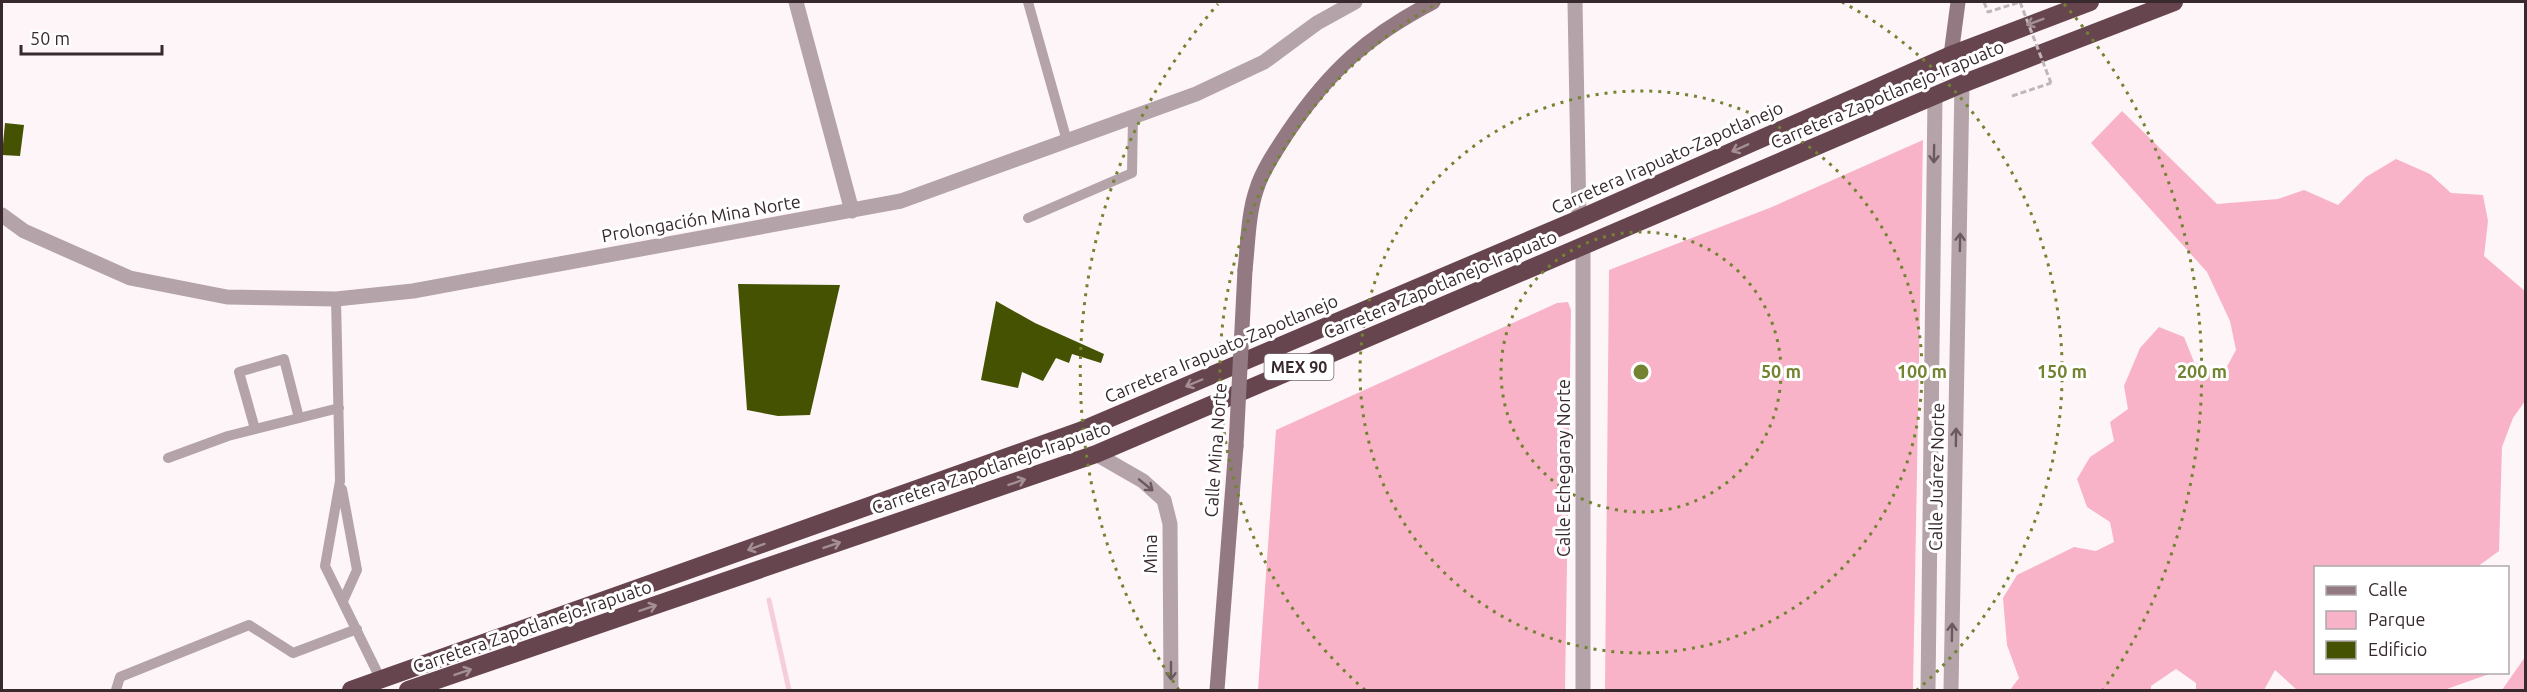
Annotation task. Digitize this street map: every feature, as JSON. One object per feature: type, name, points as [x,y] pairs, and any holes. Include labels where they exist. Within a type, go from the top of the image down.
[{"type":"highway","name":"Carretera Irapuato-Zapotlanejo","points":[[351,690],[1080,431],[1579,219],[1951,55],[2090,2]]},
{"type":"highway","name":"Carretera Zapotlanejo-Irapuato","points":[[408,690],[1096,454],[1962,84],[2174,2]]},
{"type":"street","points":[[796,2],[852,211]]},
{"type":"street","name":"Prolongación Mina Norte","points":[[2,215],[24,231],[130,278],[227,297],[336,299],[413,291],[901,201],[1196,94],[1264,62],[1317,23],[1355,2]]},
{"type":"street","name":"Calle Mina Norte","points":[[1217,690],[1236,446],[1245,270],[1257,188],[1279,147],[1311,99],[1353,53],[1399,20],[1434,2]]},
{"type":"street","points":[[1575,2],[1579,219]]},
{"type":"street","points":[[1951,55],[1958,2]]},
{"type":"street","name":"Calle Juárez Norte","points":[[1951,690],[1962,84]]},
{"type":"street","name":"Calle Juárez Norte","points":[[1928,690],[1935,96]]},
{"type":"street","name":"Calle Echegaray Norte","points":[[1582,246],[1583,690]]},
{"type":"street","points":[[1931,404],[1957,405]]},
{"type":"street","name":"Mina","points":[[1096,454],[1143,481],[1164,500],[1170,524],[1171,690]]},
{"type":"lane","points":[[1028,2],[1066,141]]},
{"type":"lane","points":[[1028,218],[1132,173],[1133,117]]},
{"type":"lane","points":[[336,299],[340,481],[357,570],[343,601]]},
{"type":"lane","points":[[255,429],[240,372],[284,359],[299,417]]},
{"type":"lane","points":[[168,458],[228,436],[339,408]]},
{"type":"lane","points":[[340,481],[325,566],[381,680]]},
{"type":"lane","points":[[116,690],[120,678],[249,625],[293,653],[357,629]]},
{"type":"path","points":[[1984,2],[1988,12],[2020,2],[2051,83],[2012,96]]},
{"type":"green space","points":[[2122,111],[2217,204],[2278,199],[2304,190],[2338,205],[2366,177],[2396,159],[2430,174],[2451,193],[2483,195],[2488,221],[2484,256],[2526,292],[2525,401],[2513,418],[2502,447],[2499,551],[2478,566],[2314,566],[2314,674],[2489,674],[2444,690],[2297,690],[2275,670],[2264,690],[2196,690],[2196,683],[2176,669],[2151,686],[2151,690],[2010,690],[2019,678],[2007,645],[2003,598],[2017,575],[2074,547],[2096,551],[2114,542],[2110,522],[2087,507],[2077,479],[2090,457],[2114,441],[2110,422],[2128,409],[2124,386],[2140,348],[2159,327],[2184,337],[2194,362],[2223,374],[2236,350],[2230,321],[2207,272],[2091,143]]},
{"type":"green space","points":[[1923,140],[1913,690],[1605,690],[1609,270],[1772,207]]},
{"type":"green space","points":[[1568,302],[1571,310],[1565,690],[1258,690],[1276,430],[1557,303]]},
{"type":"green space","points":[[2525,657],[2525,690],[2502,690]]},
{"type":"building","points":[[5,123],[24,125],[20,156],[2,155]]},
{"type":"building","points":[[738,284],[840,285],[810,415],[778,416],[747,410]]},
{"type":"building","points":[[996,301],[1035,323],[1104,354],[1101,363],[1072,354],[1069,363],[1056,358],[1043,381],[1022,372],[1018,388],[981,380]]},
{"type":"waterway","points":[[769,600],[789,690]]}]
